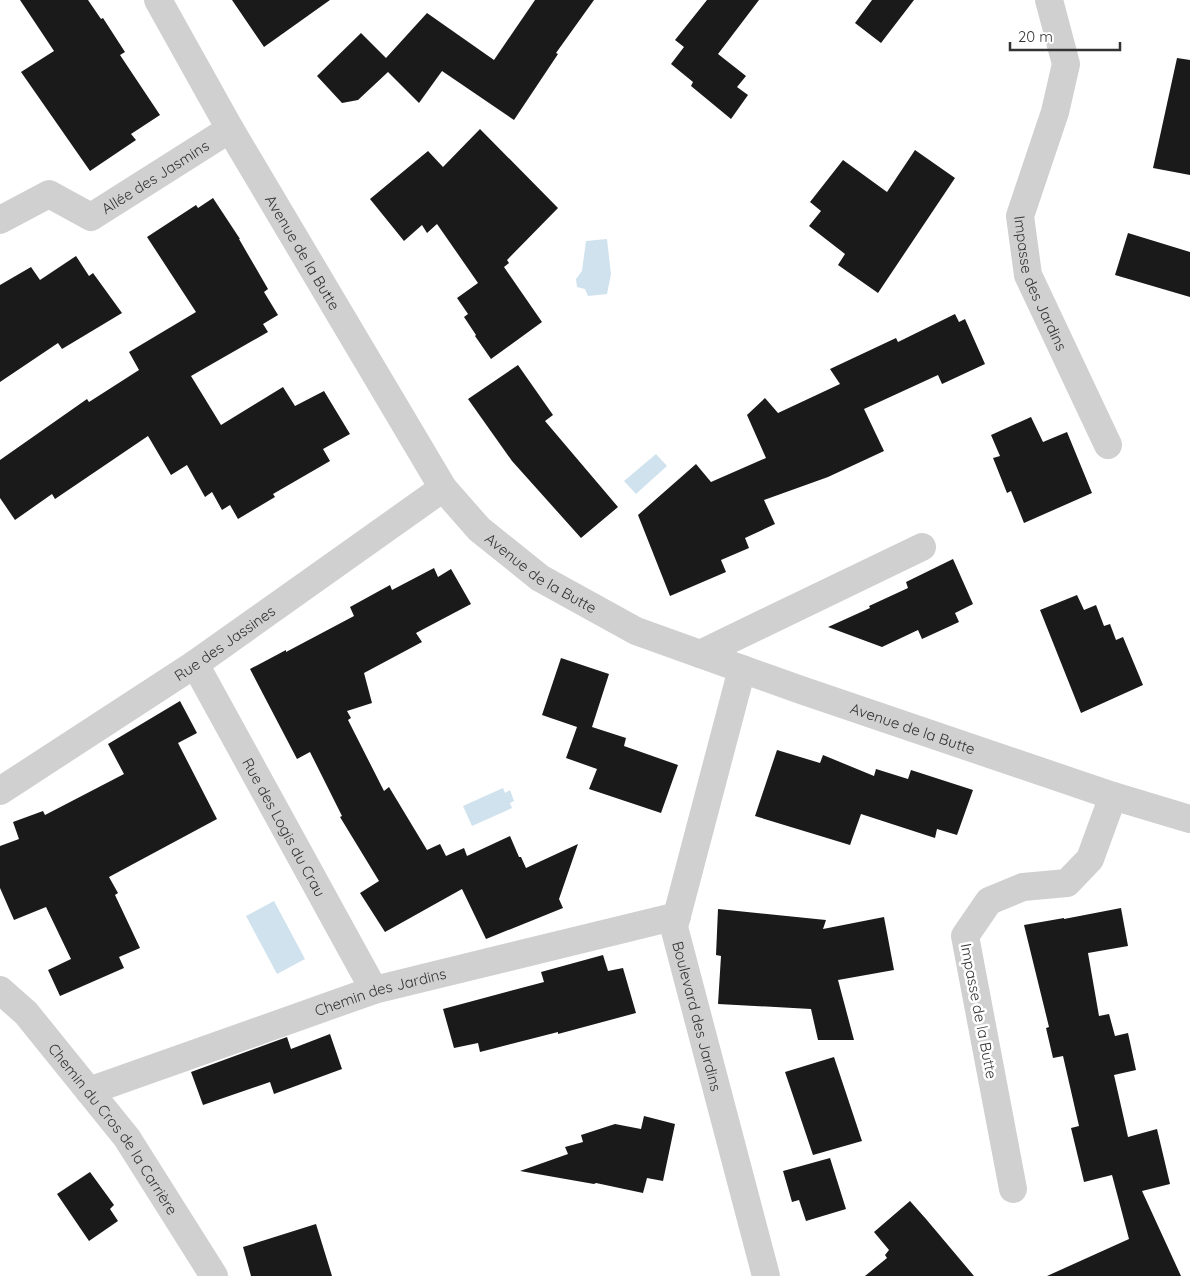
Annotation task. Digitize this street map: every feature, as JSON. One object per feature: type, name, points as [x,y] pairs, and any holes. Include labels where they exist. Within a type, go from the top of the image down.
[{"type":"street","name":"Avenue de la Butte","points":[[158,0],[230,129],[442,488],[479,529],[540,578],[636,631],[1113,796],[1190,819]]},
{"type":"street","name":"Impasse des Jardins","points":[[1049,0],[1066,64],[1055,112],[1020,216],[1028,275],[1108,445]]},
{"type":"street","name":"Allée des Jasmins","points":[[0,220],[49,194],[91,217],[230,129]]},
{"type":"street","name":"Rue des Jassines","points":[[0,791],[195,664],[442,488]]},
{"type":"street","points":[[700,654],[922,546]]},
{"type":"street","name":"Rue des Logis du Crau","points":[[195,664],[374,990]]},
{"type":"street","name":"Boulevard des Jardins","points":[[742,669],[674,927],[766,1276]]},
{"type":"street","name":"Impasse de la Butte","points":[[1013,1189],[965,936],[989,901],[1023,887],[1067,883],[1090,859],[1113,796]]},
{"type":"street","name":"Chemin des Jardins","points":[[89,1091],[374,990],[677,916]]},
{"type":"street","name":"Chemin du Cros de la Carrière","points":[[0,990],[26,1013],[127,1138],[214,1276]]},
{"type":"water","points":[[607,239],[611,274],[607,294],[588,296],[585,289],[577,287],[576,279],[582,271],[586,241]]},
{"type":"water","points":[[656,454],[667,466],[636,494],[624,481]]},
{"type":"water","points":[[503,788],[505,793],[510,790],[514,801],[510,803],[512,808],[472,826],[463,806]]},
{"type":"water","points":[[274,901],[305,959],[277,974],[246,916]]},
{"type":"building","points":[[20,0],[88,0],[101,19],[103,18],[125,52],[120,55],[160,115],[131,134],[136,140],[90,171],[21,72],[54,51]]},
{"type":"building","points":[[232,0],[330,0],[264,47]]},
{"type":"building","points":[[535,0],[594,0],[556,53],[558,54],[514,120],[442,71],[419,103],[388,72],[358,100],[342,103],[317,76],[361,33],[386,58],[427,13],[494,60]]},
{"type":"building","points":[[707,0],[759,0],[718,54],[746,76],[737,87],[748,95],[731,119],[691,86],[693,82],[671,64],[684,47],[675,40]]},
{"type":"building","points":[[872,0],[914,0],[881,43],[855,23]]},
{"type":"building","points":[[1177,58],[1190,60],[1190,175],[1153,168]]},
{"type":"building","points":[[480,129],[558,208],[507,260],[509,263],[504,267],[542,322],[491,359],[464,317],[468,314],[457,298],[478,283],[437,224],[427,233],[422,225],[404,241],[370,199],[428,151],[443,167]]},
{"type":"building","points":[[915,150],[955,178],[878,293],[838,265],[845,254],[809,226],[821,211],[810,202],[843,160],[887,192]]},
{"type":"building","points":[[213,198],[240,239],[268,289],[264,292],[278,315],[263,324],[268,332],[191,376],[221,425],[283,387],[295,406],[324,391],[350,434],[323,449],[330,461],[273,494],[275,497],[238,519],[230,505],[222,510],[212,492],[205,497],[187,465],[171,475],[148,436],[55,499],[52,494],[15,520],[0,498],[0,460],[87,399],[89,402],[139,370],[129,352],[196,312],[147,237],[196,205],[198,208]]},
{"type":"building","points":[[1128,233],[1190,252],[1190,297],[1115,275]]},
{"type":"building","points":[[76,256],[89,276],[93,273],[122,313],[62,349],[58,343],[0,382],[0,285],[31,267],[40,280]]},
{"type":"building","points":[[955,314],[959,322],[965,319],[985,364],[942,384],[938,375],[864,409],[884,451],[828,477],[764,500],[775,524],[745,538],[749,548],[721,560],[726,572],[670,596],[638,515],[696,464],[711,482],[766,458],[747,415],[765,398],[778,413],[840,384],[830,369],[896,338],[898,342]]},
{"type":"building","points":[[518,365],[553,415],[545,421],[618,507],[581,538],[512,461],[468,399]]},
{"type":"building","points":[[1031,417],[1043,442],[1067,432],[1092,493],[1024,523],[1011,491],[1007,493],[993,458],[1000,456],[991,435]]},
{"type":"building","points":[[953,559],[973,604],[955,613],[959,622],[922,639],[918,630],[882,647],[828,627],[908,588],[906,582]]},
{"type":"building","points":[[434,568],[438,577],[451,569],[471,604],[416,633],[422,642],[364,673],[372,703],[347,711],[351,718],[348,720],[384,791],[389,787],[427,850],[440,844],[446,856],[464,848],[467,856],[510,836],[526,868],[578,844],[559,899],[563,908],[486,939],[462,889],[385,932],[360,893],[379,881],[340,817],[342,816],[310,752],[297,759],[250,669],[354,616],[350,607],[390,585],[392,590]]},
{"type":"building","points":[[1077,595],[1084,610],[1096,605],[1104,626],[1110,624],[1116,640],[1123,637],[1143,685],[1081,713],[1040,610]]},
{"type":"building","points":[[561,658],[609,674],[592,727],[626,738],[624,746],[678,765],[661,813],[589,789],[597,769],[566,758],[577,727],[542,715]]},
{"type":"building","points":[[180,701],[197,733],[178,743],[217,819],[109,877],[118,893],[115,895],[140,948],[119,957],[124,968],[60,996],[48,970],[71,959],[46,907],[14,920],[0,888],[0,846],[19,839],[13,822],[43,811],[45,815],[124,774],[108,744]]},
{"type":"building","points":[[777,750],[820,763],[823,755],[874,776],[876,769],[908,779],[911,770],[973,790],[957,835],[937,829],[935,838],[861,814],[850,845],[755,816]]},
{"type":"building","points":[[1121,908],[1128,946],[1088,953],[1099,1016],[1109,1014],[1115,1036],[1128,1033],[1136,1070],[1114,1075],[1128,1137],[1157,1129],[1170,1184],[1142,1191],[1181,1276],[1047,1276],[1129,1239],[1112,1175],[1084,1182],[1071,1128],[1079,1126],[1063,1056],[1053,1058],[1046,1028],[1049,1027],[1024,925]]},
{"type":"building","points":[[718,909],[826,920],[823,929],[884,917],[894,970],[838,980],[854,1040],[818,1040],[811,1009],[718,1004],[721,956],[716,955]]},
{"type":"building","points":[[603,955],[608,971],[623,968],[636,1013],[480,1052],[478,1043],[454,1048],[443,1009],[544,982],[541,972]]},
{"type":"building","points":[[330,1034],[342,1069],[274,1094],[270,1082],[203,1105],[191,1072],[287,1037],[291,1049]]},
{"type":"building","points":[[834,1057],[862,1141],[813,1155],[785,1072]]},
{"type":"building","points":[[644,1116],[675,1124],[663,1181],[647,1178],[643,1193],[596,1183],[520,1171],[568,1154],[565,1147],[583,1142],[581,1135],[615,1124],[641,1129]]},
{"type":"building","points":[[830,1158],[846,1209],[806,1221],[799,1200],[792,1202],[783,1171]]},
{"type":"building","points":[[90,1172],[114,1205],[110,1209],[118,1221],[89,1241],[57,1194]]},
{"type":"building","points":[[910,1201],[974,1276],[865,1276],[887,1258],[885,1255],[889,1250],[874,1232]]},
{"type":"building","points":[[316,1224],[332,1276],[251,1276],[243,1247]]}]
